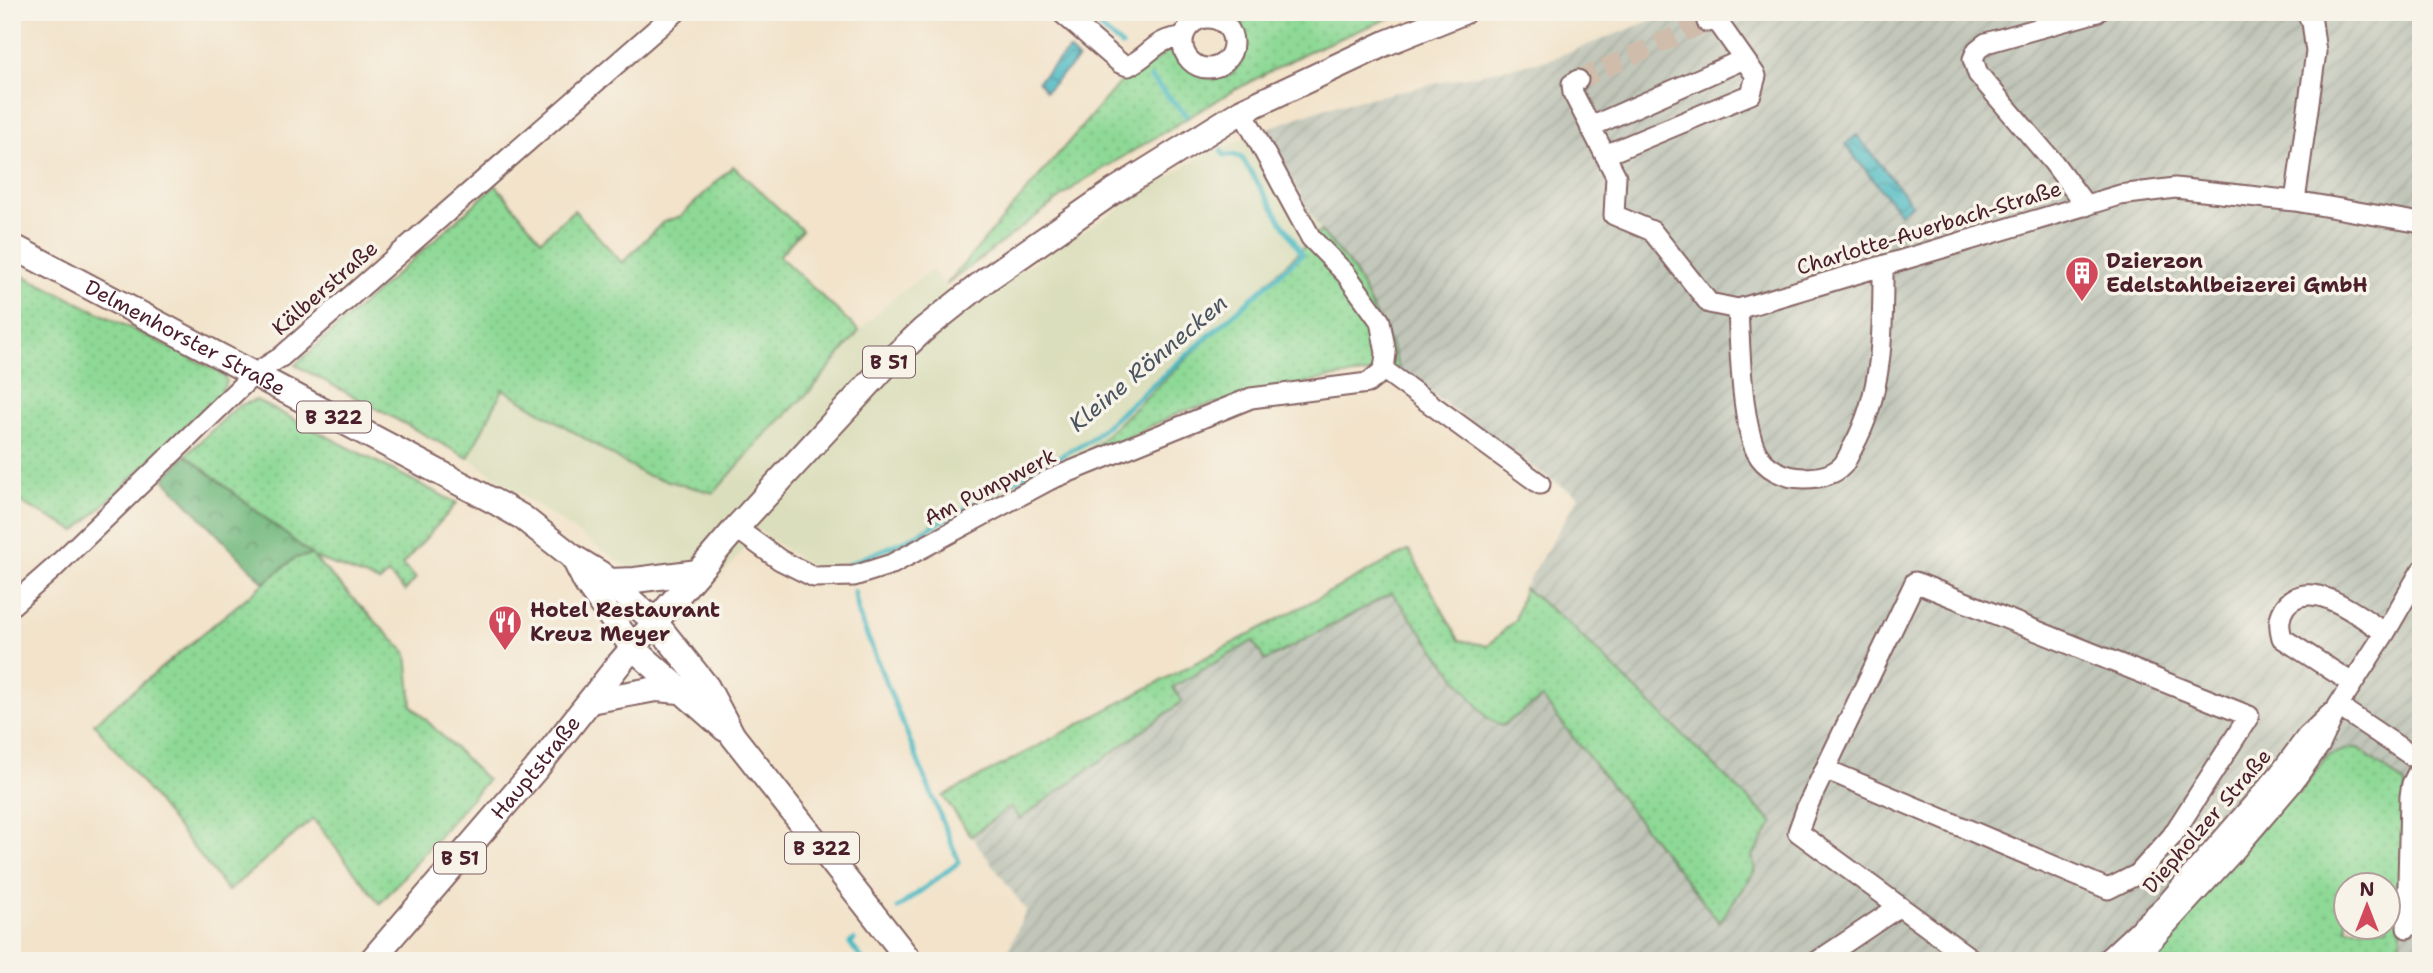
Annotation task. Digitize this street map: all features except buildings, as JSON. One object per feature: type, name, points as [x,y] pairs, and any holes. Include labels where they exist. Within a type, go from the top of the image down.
[{"type":"main road","name":"B 51","points":[[590,701],[736,528],[891,360],[923,330],[986,280],[1114,191],[1242,111],[1386,43],[1463,12]]},
{"type":"main road","name":"Delmenhorster Straße","points":[[12,246],[499,504],[522,517],[609,581],[655,622],[707,687],[733,736],[910,961]]},
{"type":"main road","name":"Delmenhorster Straße","points":[[573,557],[586,583],[633,648],[733,736]]},
{"type":"main road","points":[[609,581],[698,572]]},
{"type":"main road","points":[[590,701],[656,689],[680,691]]},
{"type":"main road","name":"Hauptstraße","points":[[371,961],[536,769],[590,701]]},
{"type":"street","name":"Kälberstraße","points":[[12,605],[54,568],[254,374],[281,357],[676,12]]},
{"type":"street","points":[[1061,12],[1120,63],[1128,66],[1139,61],[1160,42],[1183,37]]},
{"type":"street","points":[[2086,205],[1978,74],[1973,58],[1977,50],[1986,43],[2097,12]]},
{"type":"street","points":[[2295,201],[2316,52],[2312,22],[2306,12]]},
{"type":"street","points":[[1218,16],[1229,28],[1234,46],[1231,54],[1220,66],[1202,68],[1192,64],[1184,52],[1183,37],[1190,25],[1199,19],[1218,16]]},
{"type":"street","points":[[1605,155],[1752,94],[1756,76],[1720,25],[1713,20],[1707,22]]},
{"type":"street","points":[[1590,127],[1744,59]]},
{"type":"street","points":[[1578,80],[1572,84],[1573,93],[1616,176],[1615,215],[1652,231],[1709,303],[1738,309],[1748,425],[1756,452],[1768,467],[1790,478],[1822,478],[1842,467],[1861,432],[1878,381],[1883,265]]},
{"type":"street","points":[[1242,111],[1311,238],[1346,274],[1380,321],[1386,353],[1384,370],[1540,484]]},
{"type":"street","name":"Charlotte-Auerbach-Straße","points":[[1738,309],[2120,195],[2175,187],[2295,201],[2421,223]]},
{"type":"street","name":"Am Pumpwerk","points":[[736,528],[780,560],[814,577],[854,576],[892,564],[1049,480],[1251,398],[1368,383],[1384,370]]},
{"type":"street","name":"Diepholzer Straße","points":[[2130,961],[2225,862],[2292,784],[2320,745],[2338,706],[2421,571]]},
{"type":"street","points":[[1825,769],[2108,889],[2138,874],[2172,836],[2249,716],[1915,582],[1825,769],[1798,832],[1974,961]]},
{"type":"street","points":[[2352,683],[2282,638],[2278,624],[2282,612],[2291,600],[2301,595],[2318,596],[2339,603],[2385,633]]},
{"type":"street","points":[[2338,706],[2421,764],[2412,785],[2409,805],[2407,928]]},
{"type":"street","name":"Diepholzer Straße","points":[[2105,961],[2165,905],[2262,794],[2307,736],[2338,706]]},
{"type":"street","points":[[1818,961],[1898,905]]},
{"type":"shaded area","points":[[1673,12],[2421,12],[2421,961],[2400,961],[2404,784],[2198,961],[1004,961],[1026,910],[971,836],[1011,807],[1020,819],[1181,702],[1173,687],[1254,641],[1265,660],[1392,593],[1452,673],[1488,646],[1515,620],[1524,588],[1579,496],[1548,478],[1399,370],[1393,350],[1353,269],[1321,231],[1263,130],[1327,107],[1551,59]]},
{"type":"shaded area","points":[[1263,130],[1321,231],[1080,460],[1044,471],[886,555],[852,568],[815,571],[760,531],[691,611],[468,458],[503,388],[645,475],[763,437],[812,389],[859,331],[892,299],[932,269],[961,309],[1195,160]]},
{"type":"green space","points":[[1241,12],[1295,12],[1297,20],[1318,12],[1404,12],[1307,52],[1231,92],[1081,182],[946,285],[1126,75],[1154,62],[1170,49],[1189,68],[1206,78],[1231,75],[1244,58]]},
{"type":"green space","points":[[733,166],[802,230],[779,256],[859,331],[812,389],[763,437],[714,493],[645,475],[503,389],[468,458],[295,365],[496,185],[541,240],[574,210],[622,263],[663,222],[681,216]]},
{"type":"green space","points":[[1321,231],[1353,269],[1393,350],[1399,370],[1328,378],[1183,411],[1080,460]]},
{"type":"green space","points":[[12,270],[222,373],[227,381],[220,395],[76,531],[12,498]]},
{"type":"green space","points":[[256,400],[457,503],[402,565],[416,578],[405,591],[388,574],[380,582],[313,557],[407,654],[412,706],[487,780],[380,904],[313,819],[228,891],[94,723],[295,558],[311,555],[186,455],[238,406]]},
{"type":"green space","points":[[186,455],[312,555],[295,558],[264,583],[164,479]]},
{"type":"green space","points":[[1409,550],[1459,640],[1488,646],[1515,620],[1524,588],[1570,625],[1773,823],[1752,857],[1755,871],[1719,922],[1542,698],[1502,726],[1486,717],[1392,593],[1265,661],[1253,641],[1173,687],[1182,702],[1020,819],[1010,807],[971,836],[943,796]]},
{"type":"green space","points":[[2350,748],[2358,748],[2405,784],[2402,890],[2402,872],[2332,872],[2332,942],[2401,942],[2400,961],[2141,961],[2292,793],[2300,793],[2327,756]]},
{"type":"water","points":[[1069,50],[1078,59],[1046,91],[1038,81]]},
{"type":"water","points":[[1857,135],[1912,204],[1900,213],[1845,145]]},
{"type":"waterway","name":"Kleine Rönnecken","points":[[1082,12],[1122,46]]},
{"type":"waterway","name":"Kleine Rönnecken","points":[[1151,78],[1186,115]]},
{"type":"waterway","name":"Kleine Rönnecken","points":[[849,564],[909,539],[1090,440],[1302,254],[1242,158],[1224,155],[1221,151]]},
{"type":"waterway","name":"Kleine Rönnecken","points":[[854,591],[860,618],[959,862],[898,908]]},
{"type":"waterway","name":"Kleine Rönnecken","points":[[854,940],[850,943],[863,961]]},
{"type":"tunnel","points":[[1578,80],[1707,22]]},
{"type":"place","name":"Dzierzon Edelstahlbeizerei GmbH","points":[[2082,303]]},
{"type":"place","name":"Hotel Restaurant Kreuz Meyer","points":[[505,652]]}]
